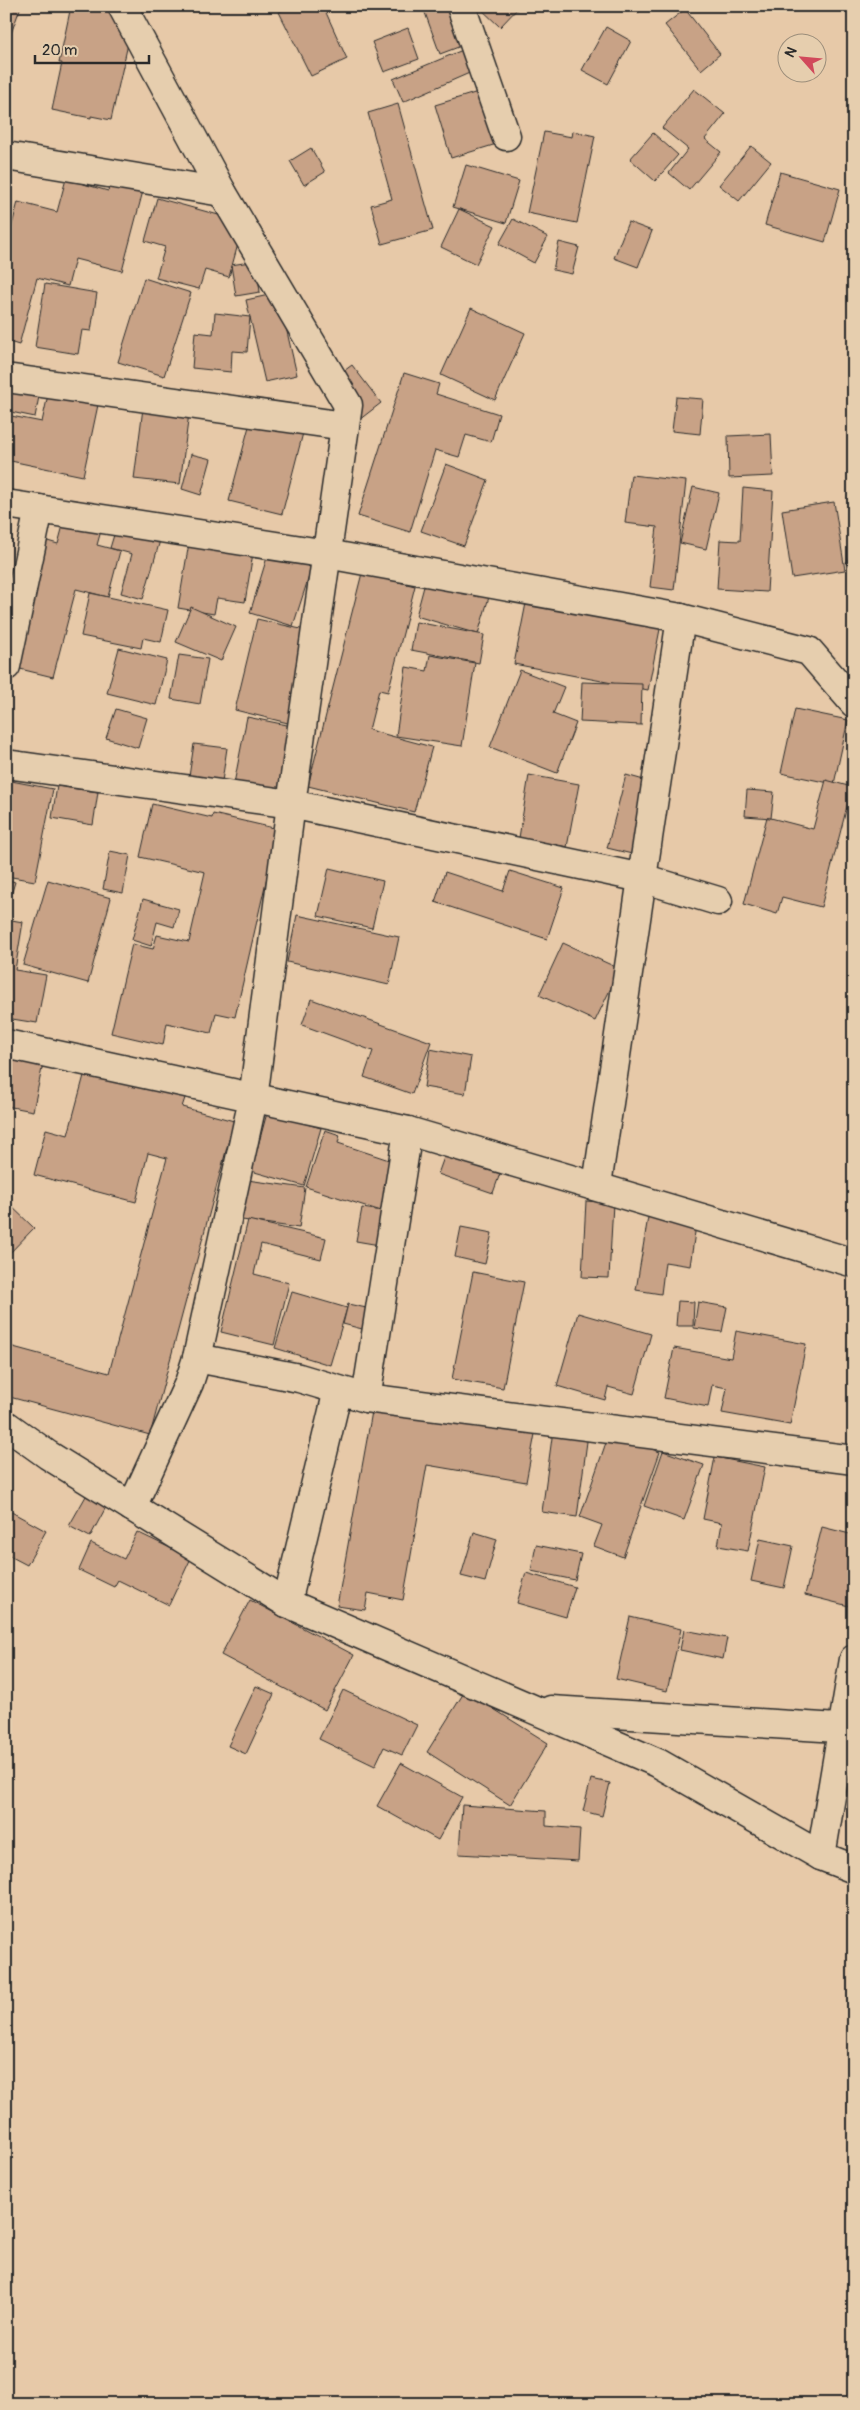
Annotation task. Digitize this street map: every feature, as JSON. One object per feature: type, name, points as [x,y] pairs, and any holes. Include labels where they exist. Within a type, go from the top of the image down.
[{"type":"street","points":[[122,6],[222,192],[348,405],[291,804],[253,1098],[197,1358],[189,1383],[132,1507]]},
{"type":"street","points":[[461,6],[506,136]]},
{"type":"street","points":[[6,156],[222,192]]},
{"type":"street","points":[[6,378],[345,426]]},
{"type":"street","points":[[6,504],[327,554],[682,618],[809,651],[854,703]]},
{"type":"street","points":[[6,666],[39,509]]},
{"type":"street","points":[[597,1185],[682,618]]},
{"type":"street","points":[[6,764],[291,804],[642,878],[718,901]]},
{"type":"street","points":[[6,1044],[408,1130],[854,1263]]},
{"type":"street","points":[[366,1398],[408,1130]]},
{"type":"street","points":[[197,1358],[299,1378],[366,1398],[854,1460]]},
{"type":"street","points":[[287,1603],[338,1390]]},
{"type":"street","points":[[6,1424],[48,1455],[287,1603],[658,1763],[821,1856],[854,1870]]},
{"type":"street","points":[[821,1856],[847,1728],[854,1659]]},
{"type":"street","points":[[530,1709],[847,1728]]},
{"type":"building","points":[[6,6],[21,6],[6,47]]},
{"type":"building","points":[[71,6],[136,8],[111,120],[52,110],[62,63],[59,63]]},
{"type":"building","points":[[291,6],[323,6],[347,59],[311,76],[279,12]]},
{"type":"building","points":[[436,6],[456,6],[469,43],[440,54],[424,10]]},
{"type":"building","points":[[478,6],[519,6],[519,7],[500,27]]},
{"type":"building","points":[[632,6],[645,6],[638,13]]},
{"type":"building","points":[[685,9],[720,54],[701,70],[665,25]]},
{"type":"building","points":[[606,27],[631,41],[608,84],[582,70]]},
{"type":"building","points":[[408,28],[419,59],[384,72],[372,42]]},
{"type":"building","points":[[465,49],[474,71],[403,102],[393,79]]},
{"type":"building","points":[[488,89],[503,142],[451,158],[435,105]]},
{"type":"building","points":[[694,89],[725,114],[705,139],[721,152],[689,190],[669,173],[688,149],[662,128]]},
{"type":"building","points":[[398,104],[433,230],[382,244],[371,205],[392,199],[368,113]]},
{"type":"building","points":[[573,131],[595,136],[577,223],[527,213],[544,132],[572,137]]},
{"type":"building","points":[[653,133],[678,155],[655,181],[630,159]]},
{"type":"building","points":[[751,146],[771,162],[739,201],[719,185]]},
{"type":"building","points":[[311,148],[325,172],[304,185],[290,161]]},
{"type":"building","points":[[466,165],[519,181],[506,223],[453,207]]},
{"type":"building","points":[[780,172],[840,189],[825,242],[765,225]]},
{"type":"building","points":[[66,179],[108,191],[110,183],[143,191],[122,271],[75,259],[68,286],[37,278],[19,345],[6,341],[6,248],[18,202],[57,212]]},
{"type":"building","points":[[157,198],[244,222],[229,277],[205,270],[199,289],[156,278],[165,247],[145,241]]},
{"type":"building","points":[[459,209],[495,226],[476,264],[441,247]]},
{"type":"building","points":[[513,219],[548,237],[534,263],[499,244]]},
{"type":"building","points":[[628,222],[652,231],[638,267],[614,258]]},
{"type":"building","points":[[559,242],[579,247],[572,274],[553,270]]},
{"type":"building","points":[[256,261],[260,292],[236,296],[231,265]]},
{"type":"building","points":[[144,278],[191,293],[164,376],[118,362]]},
{"type":"building","points":[[45,284],[97,293],[91,331],[82,330],[78,354],[35,347]]},
{"type":"building","points":[[278,293],[297,375],[265,382],[246,300]]},
{"type":"building","points":[[471,308],[525,333],[495,400],[441,375]]},
{"type":"building","points":[[215,313],[250,317],[247,352],[232,351],[231,372],[192,368],[195,332],[213,334]]},
{"type":"building","points":[[352,365],[381,403],[359,420],[329,382]]},
{"type":"building","points":[[6,373],[42,381],[35,417],[6,411]]},
{"type":"building","points":[[404,373],[439,384],[436,394],[499,414],[491,442],[466,435],[459,457],[435,450],[410,532],[358,516]]},
{"type":"building","points":[[49,390],[99,400],[83,476],[6,460],[6,415],[42,422]]},
{"type":"building","points":[[676,397],[703,399],[700,434],[672,431]]},
{"type":"building","points":[[143,408],[189,413],[180,484],[134,479]]},
{"type":"building","points":[[252,415],[304,429],[282,514],[229,501]]},
{"type":"building","points":[[771,434],[773,476],[729,478],[728,436]]},
{"type":"building","points":[[191,454],[211,459],[201,495],[182,489]]},
{"type":"building","points":[[446,464],[488,480],[464,546],[421,531]]},
{"type":"building","points":[[631,475],[686,481],[674,590],[650,587],[657,527],[625,523]]},
{"type":"building","points":[[693,487],[719,493],[706,549],[680,543]]},
{"type":"building","points":[[743,488],[773,491],[767,592],[717,589],[720,540],[740,541]]},
{"type":"building","points":[[834,502],[845,570],[792,578],[782,510]]},
{"type":"building","points":[[65,518],[102,527],[97,545],[120,551],[108,597],[76,589],[53,677],[12,667],[44,540],[58,544]]},
{"type":"building","points":[[117,525],[161,537],[143,599],[121,593],[132,554],[110,548]]},
{"type":"building","points":[[190,537],[254,547],[245,602],[217,598],[214,614],[178,608]]},
{"type":"building","points":[[854,545],[854,567],[846,564]]},
{"type":"building","points":[[268,554],[312,567],[293,626],[250,613]]},
{"type":"building","points":[[362,573],[415,586],[388,692],[379,690],[369,730],[432,747],[414,812],[308,786]]},
{"type":"building","points":[[426,579],[489,597],[478,634],[416,616]]},
{"type":"building","points":[[90,593],[168,610],[161,642],[143,638],[141,648],[81,636]]},
{"type":"building","points":[[527,598],[661,624],[648,690],[514,664]]},
{"type":"building","points":[[191,607],[236,627],[221,661],[176,642]]},
{"type":"building","points":[[257,619],[318,633],[296,725],[235,710]]},
{"type":"building","points":[[416,622],[484,635],[479,663],[411,650]]},
{"type":"building","points":[[119,648],[167,660],[156,705],[107,693]]},
{"type":"building","points":[[179,655],[208,659],[200,704],[171,699]]},
{"type":"building","points":[[430,655],[475,663],[462,746],[396,736],[406,667],[427,671]]},
{"type":"building","points":[[520,670],[564,687],[553,714],[576,723],[557,773],[490,747]]},
{"type":"building","points":[[582,682],[642,684],[641,725],[580,722]]},
{"type":"building","points":[[116,709],[147,718],[138,748],[106,738]]},
{"type":"building","points":[[795,709],[848,720],[834,784],[781,773]]},
{"type":"building","points":[[247,717],[302,728],[287,805],[232,794]]},
{"type":"building","points":[[194,744],[227,748],[221,788],[188,783]]},
{"type":"building","points":[[529,775],[579,784],[567,847],[519,838]]},
{"type":"building","points":[[626,775],[651,782],[632,854],[607,848]]},
{"type":"building","points":[[6,780],[53,789],[35,881],[6,876]]},
{"type":"building","points":[[826,780],[852,787],[821,907],[782,897],[777,914],[744,904],[767,817],[813,829]]},
{"type":"building","points":[[57,786],[98,792],[93,825],[52,818]]},
{"type":"building","points":[[747,790],[774,792],[771,818],[745,816]]},
{"type":"building","points":[[152,804],[212,818],[213,814],[278,829],[235,1017],[216,1013],[211,1033],[167,1023],[163,1045],[111,1033],[132,944],[153,949],[157,935],[189,942],[205,872],[140,857]]},
{"type":"building","points":[[110,851],[130,855],[123,893],[103,889]]},
{"type":"building","points":[[329,868],[383,881],[372,928],[318,916]]},
{"type":"building","points":[[510,871],[564,888],[547,939],[435,902],[445,872],[503,891]]},
{"type":"building","points":[[6,879],[15,882],[6,911]]},
{"type":"building","points":[[48,880],[111,898],[88,983],[23,965]]},
{"type":"building","points":[[143,899],[179,909],[174,927],[157,922],[151,946],[132,940]]},
{"type":"building","points":[[297,915],[399,937],[389,985],[287,962]]},
{"type":"building","points":[[6,919],[23,922],[15,970],[46,975],[37,1023],[6,1018]]},
{"type":"building","points":[[563,943],[620,969],[595,1021],[539,995]]},
{"type":"building","points":[[311,999],[431,1042],[412,1094],[364,1077],[373,1051],[302,1025]]},
{"type":"building","points":[[430,1049],[471,1057],[465,1094],[424,1087]]},
{"type":"building","points":[[6,1052],[44,1059],[33,1111],[6,1106]]},
{"type":"building","points":[[86,1068],[186,1095],[182,1107],[234,1121],[150,1435],[6,1396],[6,1345],[109,1373],[167,1158],[148,1153],[136,1202],[34,1175],[46,1129],[68,1135]]},
{"type":"building","points":[[267,1113],[321,1128],[304,1186],[251,1171]]},
{"type":"building","points":[[325,1130],[340,1135],[338,1143],[398,1163],[381,1211],[306,1187]]},
{"type":"building","points":[[447,1149],[502,1168],[493,1193],[438,1174]]},
{"type":"building","points":[[247,1180],[305,1188],[299,1228],[242,1220]]},
{"type":"building","points":[[6,1201],[34,1228],[6,1257]]},
{"type":"building","points":[[586,1201],[613,1203],[609,1278],[582,1277]]},
{"type":"building","points":[[650,1205],[698,1212],[690,1266],[665,1262],[661,1294],[636,1290]]},
{"type":"building","points":[[362,1208],[397,1213],[391,1247],[356,1241]]},
{"type":"building","points":[[248,1220],[326,1238],[321,1259],[261,1244],[254,1274],[289,1283],[274,1345],[221,1332]]},
{"type":"building","points":[[461,1227],[492,1233],[485,1264],[455,1257]]},
{"type":"building","points":[[473,1272],[524,1282],[503,1388],[452,1379]]},
{"type":"building","points":[[292,1292],[347,1308],[330,1365],[275,1348]]},
{"type":"building","points":[[678,1301],[694,1302],[693,1326],[676,1326]]},
{"type":"building","points":[[698,1302],[727,1307],[722,1332],[694,1328]]},
{"type":"building","points":[[348,1304],[371,1309],[366,1330],[343,1324]]},
{"type":"building","points":[[578,1313],[651,1334],[634,1394],[608,1387],[605,1400],[557,1386]]},
{"type":"building","points":[[736,1331],[806,1344],[790,1425],[722,1413],[727,1388],[712,1385],[708,1407],[664,1398],[674,1348],[731,1358]]},
{"type":"building","points":[[373,1406],[535,1434],[526,1482],[427,1465],[403,1600],[368,1593],[365,1610],[337,1606]]},
{"type":"building","points":[[553,1430],[588,1434],[577,1517],[542,1512]]},
{"type":"building","points":[[609,1434],[660,1452],[623,1557],[594,1546],[602,1525],[580,1517]]},
{"type":"building","points":[[663,1451],[704,1465],[684,1520],[644,1506]]},
{"type":"building","points":[[715,1457],[765,1467],[748,1551],[718,1546],[722,1523],[703,1519]]},
{"type":"building","points":[[86,1496],[106,1507],[90,1537],[69,1526]]},
{"type":"building","points":[[6,1509],[46,1531],[27,1565],[6,1554]]},
{"type":"building","points":[[822,1527],[854,1535],[853,1607],[805,1595]]},
{"type":"building","points":[[137,1532],[191,1558],[169,1605],[118,1580],[114,1587],[79,1570],[91,1543],[124,1559]]},
{"type":"building","points":[[474,1532],[497,1539],[485,1582],[461,1576]]},
{"type":"building","points":[[760,1539],[793,1546],[784,1588],[751,1581]]},
{"type":"building","points":[[536,1545],[581,1554],[575,1580],[531,1571]]},
{"type":"building","points":[[526,1573],[575,1587],[566,1617],[517,1603]]},
{"type":"building","points":[[250,1600],[354,1655],[325,1710],[221,1655]]},
{"type":"building","points":[[630,1617],[681,1629],[667,1691],[616,1679]]},
{"type":"building","points":[[684,1630],[727,1638],[723,1659],[680,1650]]},
{"type":"building","points":[[256,1686],[274,1694],[246,1754],[228,1746]]},
{"type":"building","points":[[343,1690],[417,1725],[402,1755],[384,1747],[375,1766],[319,1739]]},
{"type":"building","points":[[465,1691],[548,1743],[510,1805],[427,1752]]},
{"type":"building","points":[[401,1763],[462,1797],[438,1840],[377,1806]]},
{"type":"building","points":[[591,1779],[610,1783],[602,1816],[583,1811]]},
{"type":"building","points":[[462,1805],[546,1811],[546,1826],[580,1829],[578,1861],[459,1854]]},
{"type":"building","points":[[854,1830],[854,1854],[849,1852]]}]
